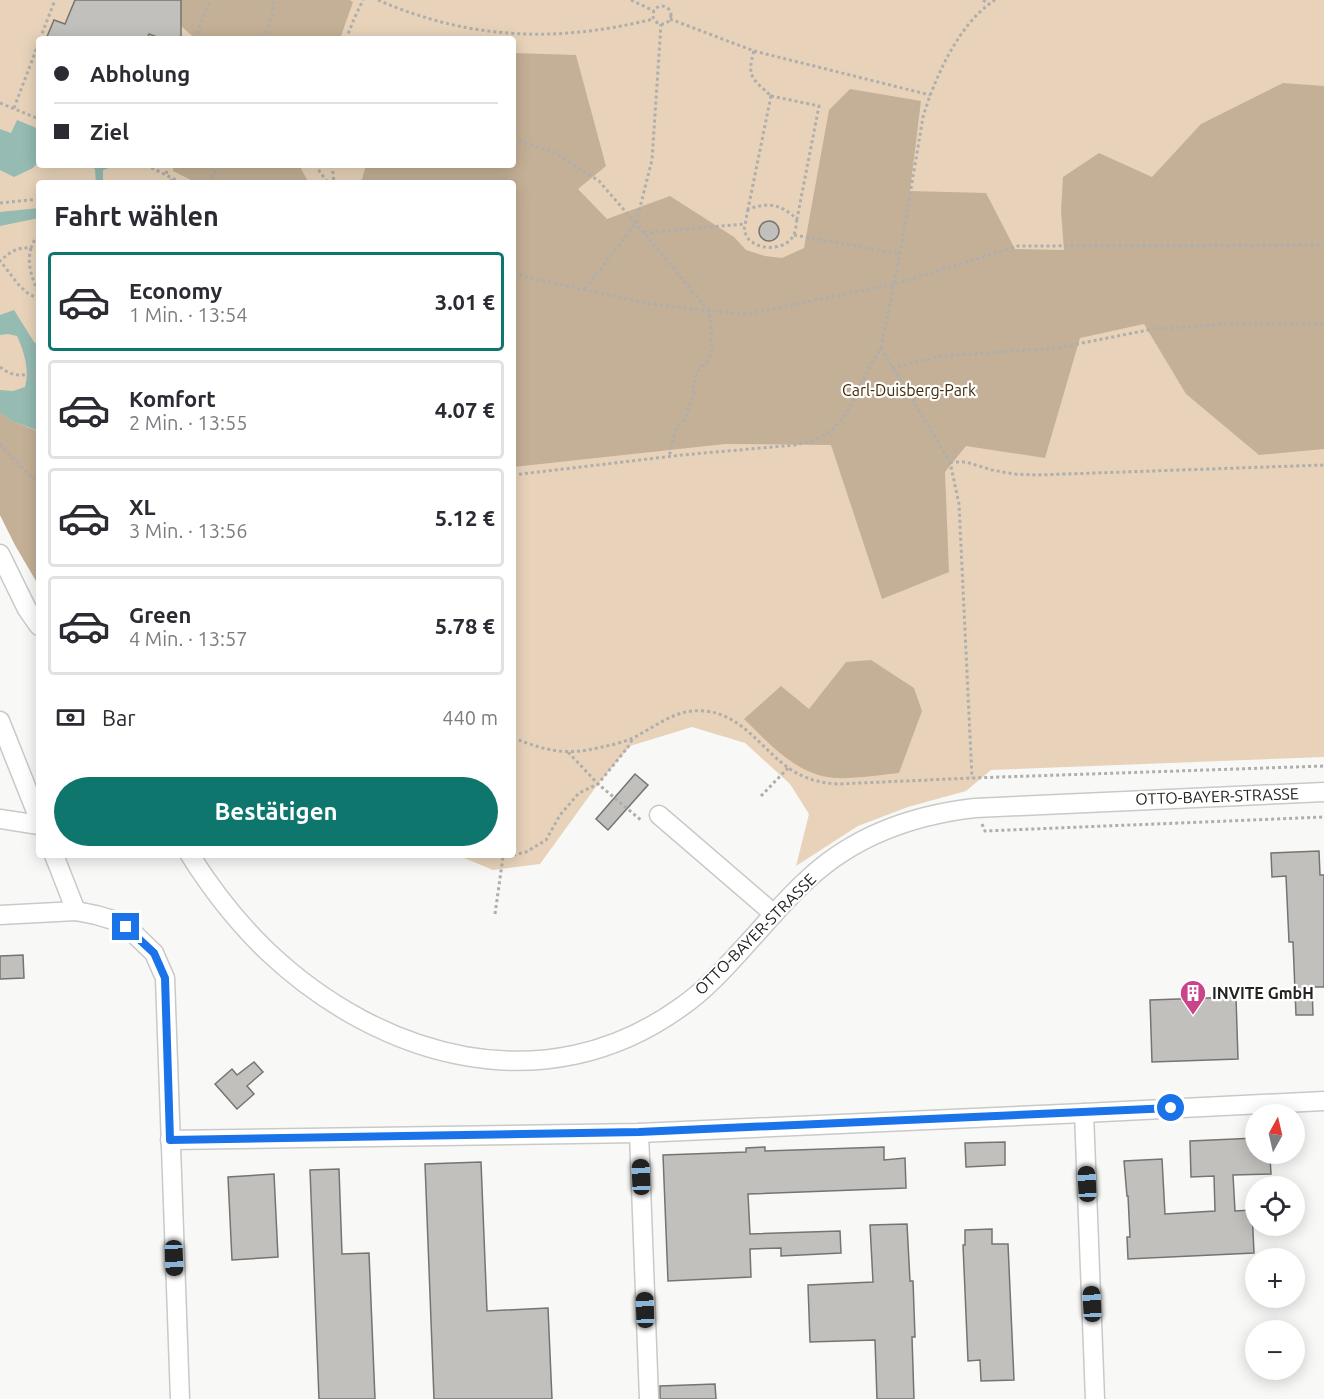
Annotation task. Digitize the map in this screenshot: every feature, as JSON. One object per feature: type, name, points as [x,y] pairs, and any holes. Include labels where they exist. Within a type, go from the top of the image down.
[{"type":"street","points":[[0,555],[36,622]]},
{"type":"street","points":[[0,722],[36,812]]},
{"type":"street","name":"OTTO-BAYER-STRASSE","points":[[192,858],[224,904],[245,928],[276,958],[318,992],[345,1010],[422,1045],[447,1053],[472,1058],[530,1061],[596,1049],[640,1032],[681,1007],[718,976],[774,914],[830,861],[874,834],[898,824],[949,811],[975,808],[1324,792]]},
{"type":"street","points":[[0,819],[36,825]]},
{"type":"street","points":[[653,820],[774,914]]},
{"type":"street","points":[[55,858],[76,912]]},
{"type":"street","points":[[0,915],[76,912],[96,915],[126,927],[154,953],[165,978],[180,1399]]},
{"type":"street","points":[[170,1140],[639,1132],[1324,1101]]},
{"type":"street","points":[[1084,1113],[1095,1399]]},
{"type":"street","points":[[639,1132],[648,1399]]},
{"type":"path","points":[[42,36],[55,0]]},
{"type":"path","points":[[196,36],[210,0]]},
{"type":"path","points":[[265,36],[273,13],[273,0]]},
{"type":"path","points":[[347,36],[363,0]]},
{"type":"path","points":[[378,0],[449,24],[507,33],[556,34],[596,31],[653,19]]},
{"type":"path","points":[[632,0],[654,11]]},
{"type":"path","points":[[664,6],[665,0]]},
{"type":"path","points":[[983,0],[989,4]]},
{"type":"path","points":[[516,475],[795,445],[824,435],[840,423],[881,348],[895,284],[923,117],[930,95],[965,28],[976,15],[995,0]]},
{"type":"path","points":[[653,19],[654,11],[664,6]]},
{"type":"path","points":[[653,19],[658,24],[666,23],[670,19],[670,11],[664,6]]},
{"type":"path","points":[[670,19],[754,51],[930,95]]},
{"type":"path","points":[[585,289],[636,223],[652,160],[661,24]]},
{"type":"path","points":[[14,108],[36,51]]},
{"type":"path","points":[[754,51],[750,64],[752,78],[771,96],[819,106],[794,235],[785,243],[773,248],[760,246],[750,241],[744,231],[771,96]]},
{"type":"path","points":[[0,103],[36,118]]},
{"type":"path","points":[[516,140],[554,152],[599,181],[709,311],[713,349],[710,358],[699,369],[693,385],[694,393],[685,419],[676,429],[669,457]]},
{"type":"path","points":[[152,168],[174,180]]},
{"type":"path","points":[[166,168],[167,176]]},
{"type":"path","points":[[0,202],[36,198]]},
{"type":"path","points":[[748,209],[763,204],[774,205],[787,210],[797,219]]},
{"type":"path","points":[[644,232],[745,224]]},
{"type":"path","points":[[794,235],[900,254]]},
{"type":"path","points":[[36,239],[29,256],[31,276],[36,288]]},
{"type":"path","points":[[516,275],[645,303],[746,314],[895,284],[1018,246],[1324,245]]},
{"type":"path","points":[[32,248],[14,250],[0,261],[24,291],[31,297],[36,296]]},
{"type":"path","points":[[892,368],[942,356],[1057,348],[1153,330],[1234,324],[1324,324]]},
{"type":"path","points":[[881,348],[950,462],[959,504],[972,778]]},
{"type":"path","points":[[0,367],[19,376],[36,373]]},
{"type":"path","points":[[0,444],[36,481]]},
{"type":"path","points":[[950,462],[966,462],[1014,474],[1037,475],[1324,465]]},
{"type":"path","points":[[516,739],[550,751],[587,751],[632,738],[666,718],[690,711],[702,711],[714,712],[737,722],[788,768],[812,780],[825,783],[1324,766]]},
{"type":"path","points":[[516,854],[526,852],[546,840],[560,815],[579,793],[598,784],[628,747],[632,738]]},
{"type":"path","points":[[568,752],[598,784],[653,820]]},
{"type":"path","points":[[761,796],[788,768]]},
{"type":"path","points":[[975,808],[986,831],[1324,817]]},
{"type":"path","points":[[495,914],[502,858]]},
{"type":"green space","name":"Carl-Duisberg-Park","points":[[0,0],[1324,0],[1324,757],[991,770],[966,791],[908,807],[858,826],[796,866],[809,814],[790,784],[745,743],[692,727],[630,746],[598,784],[540,864],[493,870],[464,858],[516,858],[516,180],[36,180],[36,581],[0,515]]},
{"type":"green space","points":[[181,0],[350,0],[353,2],[341,36],[193,36],[181,26]]},
{"type":"green space","points":[[516,53],[576,55],[606,166],[578,189],[607,219],[670,196],[734,237],[746,250],[782,258],[804,248],[829,110],[850,89],[921,101],[910,191],[986,193],[1015,249],[1064,250],[1061,211],[1063,177],[1099,153],[1152,177],[1201,124],[1283,83],[1324,86],[1324,449],[1259,455],[1186,394],[1144,324],[1080,338],[1045,458],[966,446],[945,472],[949,572],[882,599],[831,445],[725,444],[516,467],[516,180],[362,180],[365,168],[516,168]]},
{"type":"green space","points":[[173,168],[301,168],[307,180],[191,180],[173,171]]},
{"type":"green space","points":[[0,413],[12,421],[36,431],[36,581],[0,515]]},
{"type":"green space","points":[[871,660],[914,688],[922,711],[899,773],[851,778],[821,776],[796,765],[785,757],[744,719],[781,686],[809,709],[846,662]]},
{"type":"shaded area","points":[[17,120],[36,128],[36,164],[14,177],[0,170],[0,129],[11,133]]},
{"type":"shaded area","points":[[93,168],[109,168],[103,170],[103,180],[96,180],[95,169]]},
{"type":"shaded area","points":[[36,208],[36,219],[0,226],[0,212]]},
{"type":"shaded area","points":[[14,310],[36,343],[36,430],[12,421],[0,413],[0,390],[13,391],[25,387],[27,374],[26,361],[17,336],[0,335],[0,315]]},
{"type":"building","points":[[75,0],[181,0],[181,36],[149,34],[148,36],[47,36],[54,20],[65,24]]},
{"type":"building","points":[[769,221],[776,224],[779,231],[776,238],[769,241],[762,238],[759,231],[762,224]]},
{"type":"building","points":[[635,774],[648,785],[608,830],[596,819]]},
{"type":"building","points":[[1319,851],[1320,875],[1324,875],[1324,987],[1312,987],[1313,1015],[1296,1015],[1293,942],[1289,942],[1286,876],[1272,877],[1271,853]]},
{"type":"building","points":[[23,955],[24,978],[0,979],[0,956]]},
{"type":"building","name":"INVITE GmbH","points":[[1236,997],[1238,1059],[1152,1062],[1150,1000]]},
{"type":"building","points":[[254,1062],[263,1072],[247,1086],[254,1094],[237,1109],[215,1084],[232,1069],[237,1075]]},
{"type":"building","points":[[1245,1138],[1245,1164],[1270,1164],[1271,1174],[1233,1175],[1235,1211],[1245,1210],[1245,1236],[1253,1236],[1254,1248],[1245,1248],[1245,1253],[1128,1259],[1127,1237],[1130,1237],[1124,1161],[1162,1159],[1165,1214],[1215,1211],[1214,1176],[1191,1177],[1190,1141]]},
{"type":"building","points":[[1005,1142],[1005,1165],[966,1167],[965,1143]]},
{"type":"building","points":[[765,1147],[765,1151],[884,1147],[884,1160],[905,1158],[906,1188],[748,1194],[750,1234],[840,1231],[841,1253],[781,1256],[781,1248],[750,1249],[751,1277],[668,1281],[663,1155],[746,1152],[746,1148]]},
{"type":"building","points":[[481,1162],[487,1311],[548,1308],[552,1399],[434,1399],[425,1164]]},
{"type":"building","points":[[339,1169],[342,1254],[369,1253],[375,1399],[319,1399],[310,1170]]},
{"type":"building","points":[[274,1174],[278,1257],[232,1260],[228,1177]]},
{"type":"building","points":[[907,1224],[910,1281],[913,1281],[914,1399],[877,1399],[875,1340],[810,1342],[808,1285],[873,1282],[870,1225]]},
{"type":"building","points":[[992,1229],[992,1244],[1008,1244],[1014,1380],[981,1381],[980,1360],[968,1361],[963,1245],[965,1245],[965,1230]]},
{"type":"building","points":[[715,1384],[716,1399],[660,1399],[660,1386]]},
{"type":"place","name":"INVITE GmbH","points":[[1193,1016]]},
{"type":"route","points":[[126,927],[154,953],[165,978],[170,1140],[639,1132],[1171,1108]]}]
